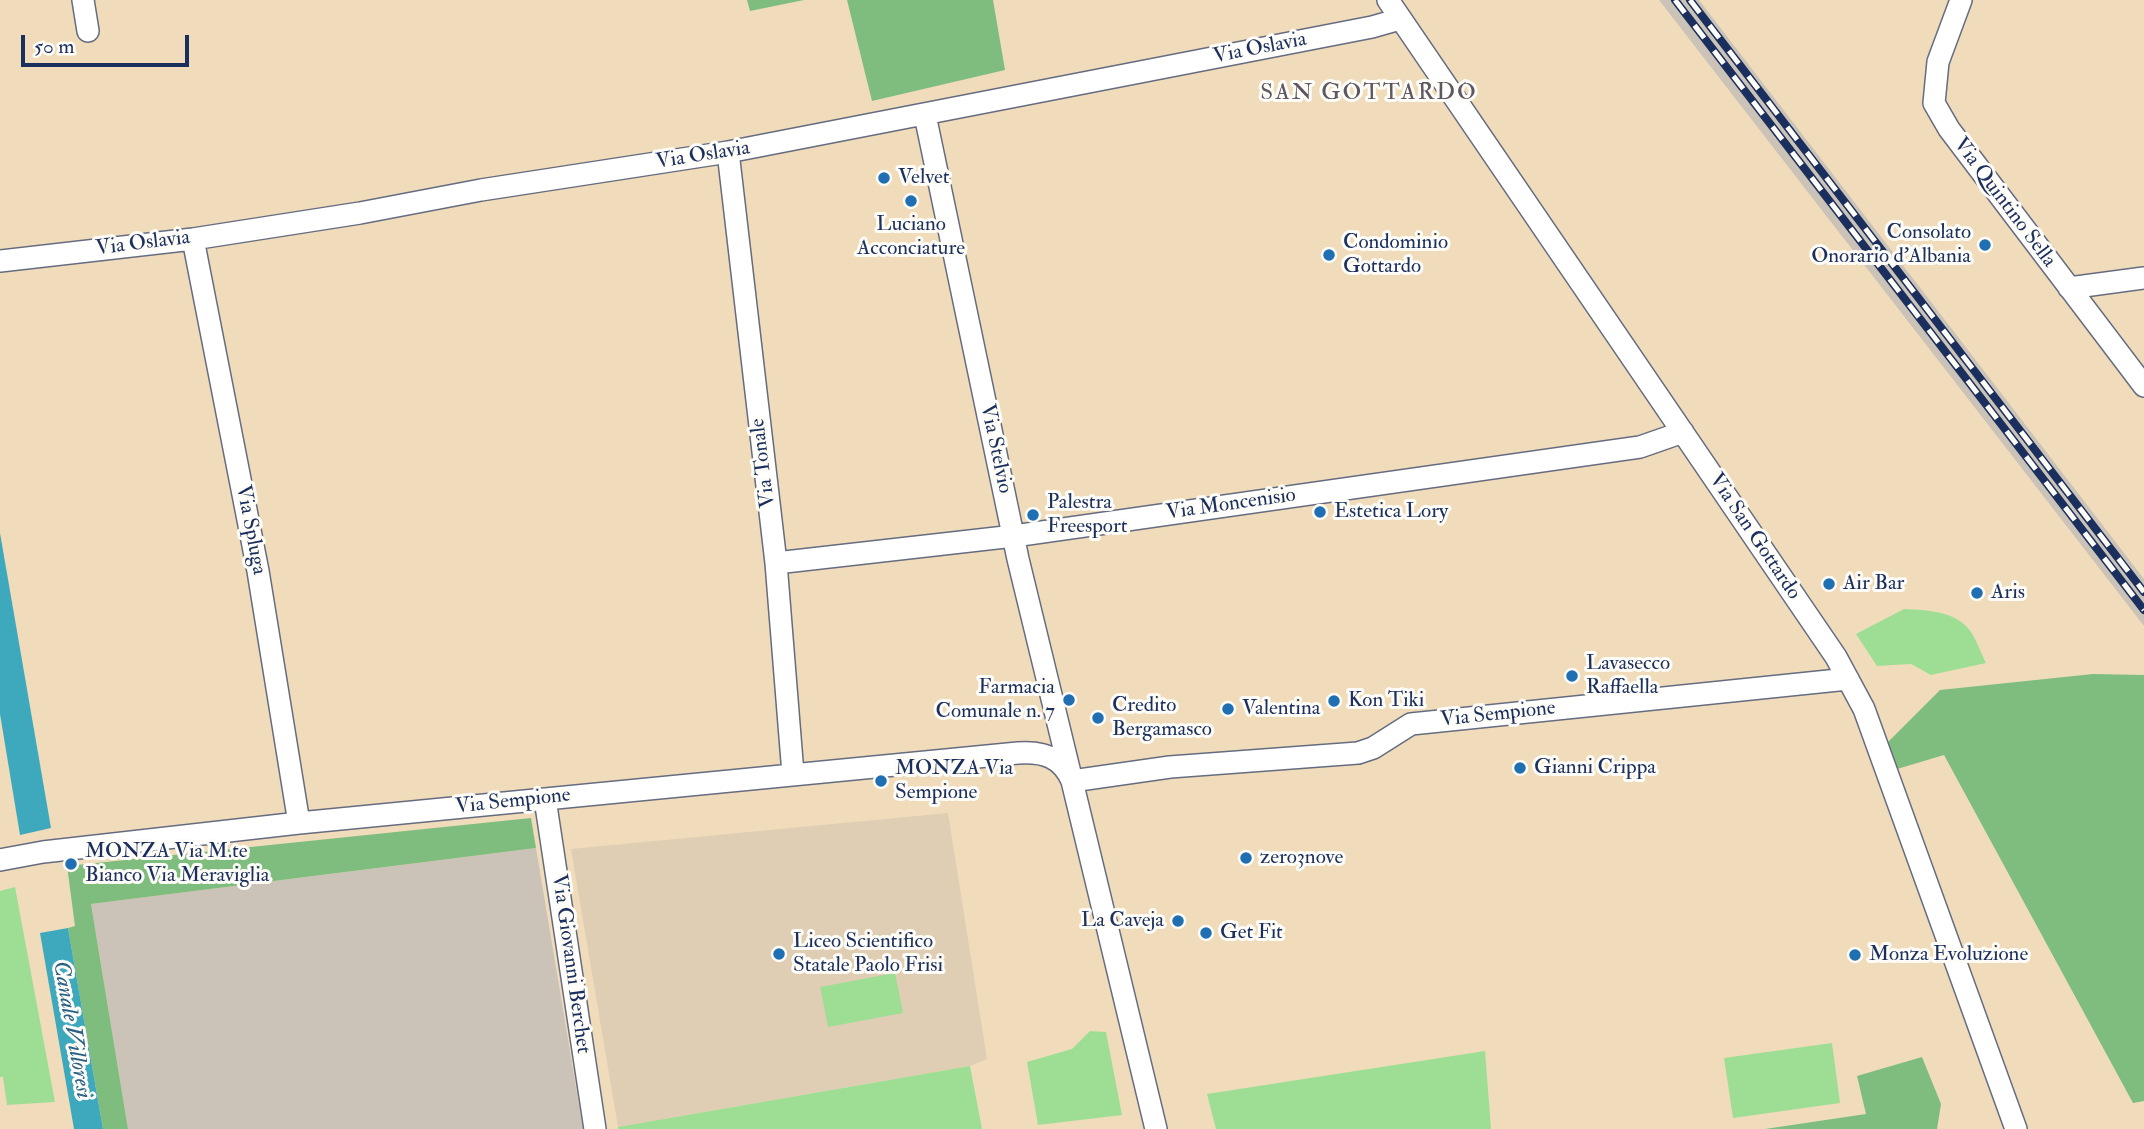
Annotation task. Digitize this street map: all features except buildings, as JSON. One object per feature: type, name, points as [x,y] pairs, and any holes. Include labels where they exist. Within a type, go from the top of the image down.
[{"type":"street","points":[[83,0],[88,31]]},
{"type":"street","name":"Via San Gottardo","points":[[1388,0],[1836,657],[1868,719],[2016,1129]]},
{"type":"street","name":"Via Quintino Sella","points":[[1961,0],[1938,62],[1934,103],[1948,129],[2144,386]]},
{"type":"street","name":"Via Oslavia","points":[[0,261],[193,239],[481,190],[728,152],[1372,27],[1400,19]]},
{"type":"street","name":"Via Stelvio","points":[[925,114],[1014,536],[1156,1129]]},
{"type":"street","name":"Via Tonale","points":[[728,152],[776,563],[793,774]]},
{"type":"street","name":"Via Spluga","points":[[193,239],[258,571],[299,822]]},
{"type":"street","points":[[2068,288],[2144,278]]},
{"type":"street","name":"Via Moncenisio","points":[[776,563],[1014,536],[1640,447],[1683,432]]},
{"type":"street","name":"Via Sempione","points":[[0,859],[299,822],[1027,752],[1055,759],[1068,772],[1072,781],[1170,768],[1358,753],[1373,748],[1411,724],[1848,679]]},
{"type":"street","name":"Via Giovanni Berchet","points":[[545,799],[595,1129]]},
{"type":"shaded area","points":[[1659,0],[1699,0],[2144,579],[2144,626]]},
{"type":"shaded area","name":"Liceo Scientifico Statale Paolo Frisi","points":[[948,813],[987,1059],[970,1066],[618,1127],[571,849]]},
{"type":"shaded area","points":[[536,848],[583,1129],[128,1129],[91,904]]},
{"type":"green space","points":[[747,0],[804,0],[750,11]]},
{"type":"green space","points":[[847,0],[993,0],[1005,70],[872,101]]},
{"type":"green space","points":[[1904,609],[1941,613],[1958,620],[1971,632],[1986,663],[1931,675],[1911,664],[1877,666],[1856,634]]},
{"type":"green space","points":[[2093,674],[2144,675],[2144,1101],[2133,1103],[1944,755],[1897,769],[1888,742],[1940,690]]},
{"type":"green space","points":[[531,818],[536,848],[91,904],[128,1129],[103,1129],[68,928],[75,926],[67,866]]},
{"type":"green space","points":[[15,887],[55,1102],[7,1105],[3,1077],[0,1077],[0,891]]},
{"type":"green space","points":[[895,973],[903,1013],[828,1027],[820,987]]},
{"type":"green space","points":[[1090,1031],[1106,1032],[1122,1115],[1038,1125],[1027,1062],[1072,1049]]},
{"type":"green space","points":[[1832,1043],[1840,1103],[1733,1118],[1724,1058]]},
{"type":"green space","points":[[1485,1051],[1491,1129],[1216,1129],[1207,1094]]},
{"type":"green space","points":[[1922,1057],[1941,1104],[1937,1129],[1765,1129],[1866,1114],[1857,1076]]},
{"type":"green space","points":[[970,1066],[982,1129],[618,1129],[618,1127]]},
{"type":"water","points":[[0,533],[51,828],[20,835],[0,714]]},
{"type":"water","name":"Canale Villoresi","points":[[68,928],[103,1129],[74,1129],[40,933]]},
{"type":"railway","points":[[1675,0],[2144,610]]},
{"type":"railway","points":[[1690,0],[2144,592]]},
{"type":"place","name":"Velvet","points":[[884,178]]},
{"type":"place","name":"Luciano Acconciature","points":[[911,201]]},
{"type":"place","name":"Consolato Onorario d'Albania","points":[[1985,245]]},
{"type":"place","name":"Condominio Gottardo","points":[[1329,255]]},
{"type":"place","name":"Estetica Lory","points":[[1320,512]]},
{"type":"place","name":"Palestra Freesport","points":[[1033,515]]},
{"type":"place","name":"Air Bar","points":[[1829,584]]},
{"type":"place","name":"Aris","points":[[1977,593]]},
{"type":"place","name":"Lavasecco Raffaella","points":[[1572,676]]},
{"type":"place","name":"Farmacia Comunale n. 7","points":[[1069,700]]},
{"type":"place","name":"Kon Tiki","points":[[1334,701]]},
{"type":"place","name":"Valentina","points":[[1228,709]]},
{"type":"place","name":"Credito Bergamasco","points":[[1098,718]]},
{"type":"place","name":"Gianni Crippa","points":[[1520,768]]},
{"type":"place","name":"MONZA Via Sempione","points":[[881,781]]},
{"type":"place","name":"zero3nove","points":[[1246,858]]},
{"type":"place","name":"MONZA Via M.te Bianco Via Meraviglia","points":[[71,864]]},
{"type":"place","name":"La Caveja","points":[[1178,921]]},
{"type":"place","name":"Get Fit","points":[[1206,933]]},
{"type":"place","name":"Liceo Scientifico Statale Paolo Frisi","points":[[779,954]]},
{"type":"place","name":"Monza Evoluzione","points":[[1855,955]]},
{"type":"district","name":"SAN GOTTARDO","points":[[1369,94]]}]
